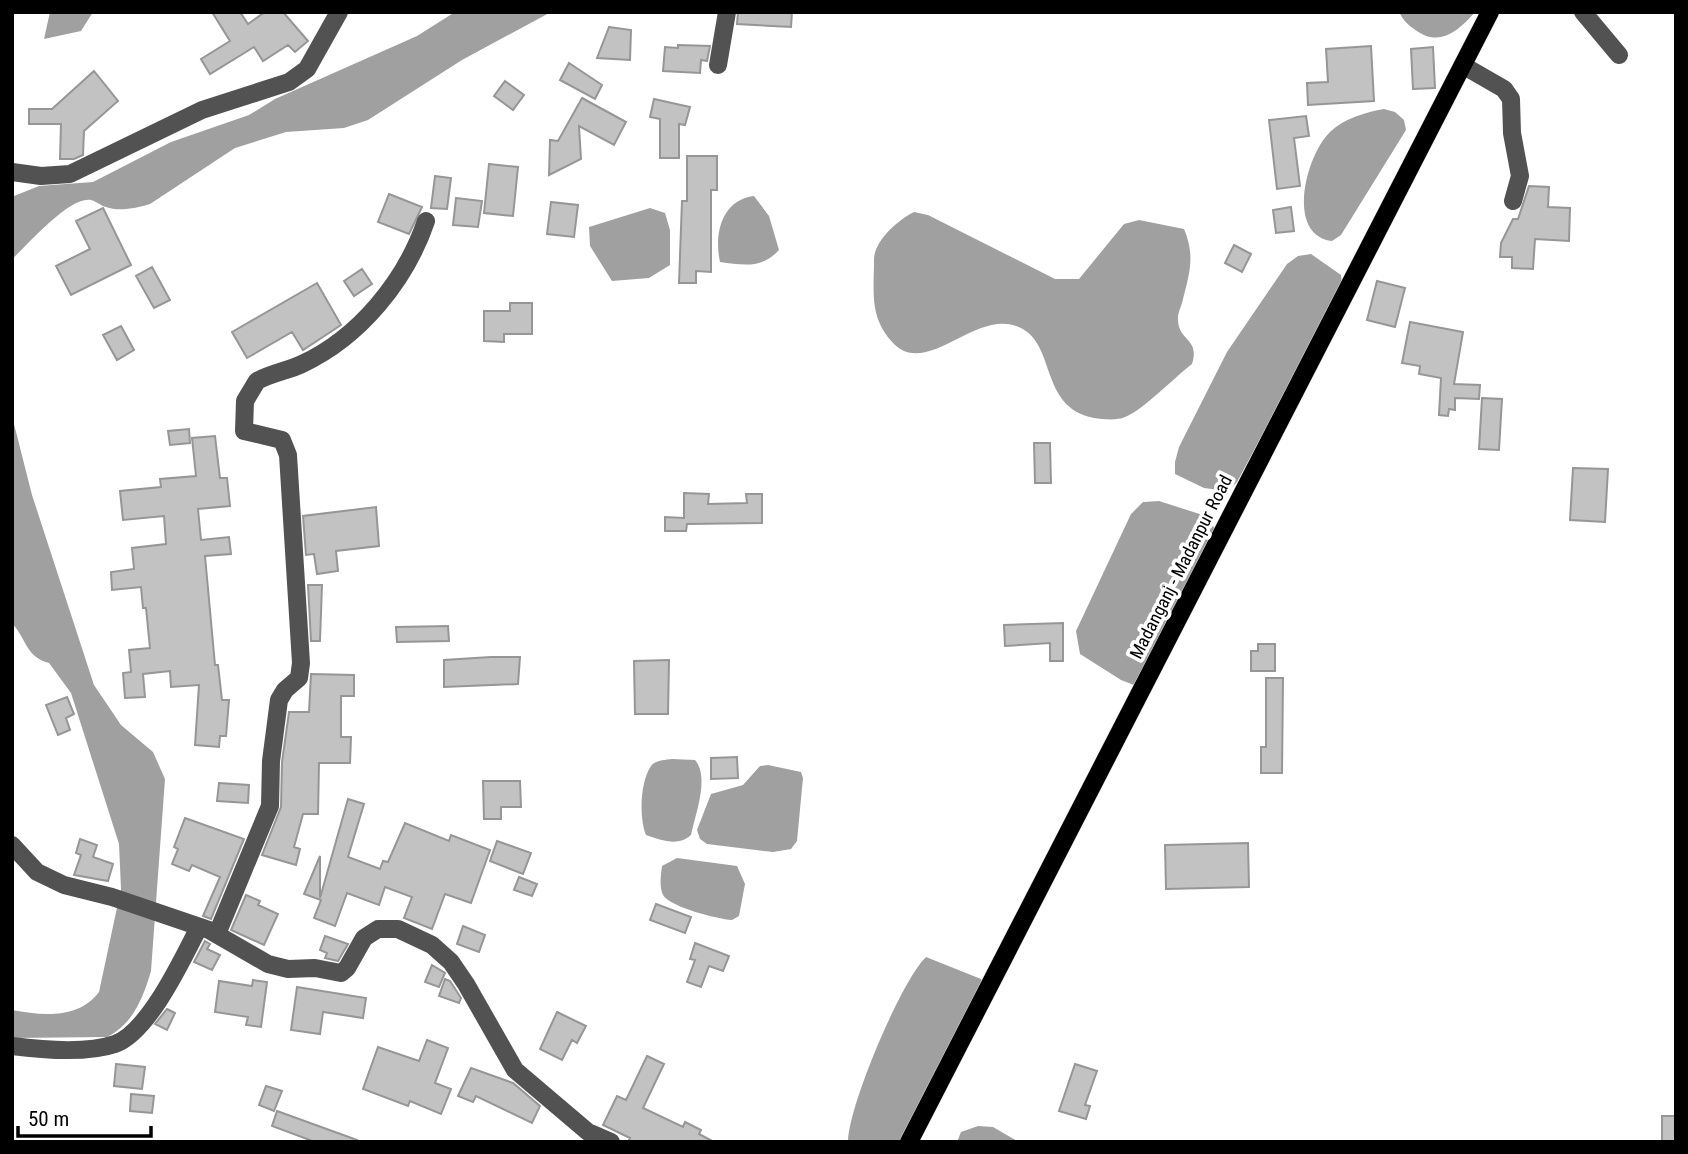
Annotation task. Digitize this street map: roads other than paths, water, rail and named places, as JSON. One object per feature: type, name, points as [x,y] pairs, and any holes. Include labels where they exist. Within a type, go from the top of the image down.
[{"type":"main road","name":"Madanganj - Madanpur Road","points":[[909,1142],[1490,12]]},
{"type":"street","points":[[12,172],[41,176],[70,174],[202,110],[289,82],[307,69],[339,12]]},
{"type":"street","points":[[718,65],[727,12]]},
{"type":"street","points":[[1583,12],[1619,55]]},
{"type":"street","points":[[1464,66],[1504,89],[1511,99],[1511,133],[1520,176],[1513,201]]},
{"type":"street","points":[[217,934],[270,806],[271,761],[279,700],[285,690],[299,678],[301,663],[288,455],[282,440],[244,431],[245,401],[257,381],[301,365],[358,329],[415,254],[426,221]]},
{"type":"street","points":[[12,845],[37,872],[64,885],[112,897],[199,927],[217,934],[268,964],[288,969],[315,968],[341,973],[347,968],[364,938],[378,929],[398,929],[417,936],[451,961],[515,1070],[588,1132],[611,1142]]},
{"type":"street","points":[[12,1046],[99,1048],[128,1037],[144,1021],[199,927]]}]
